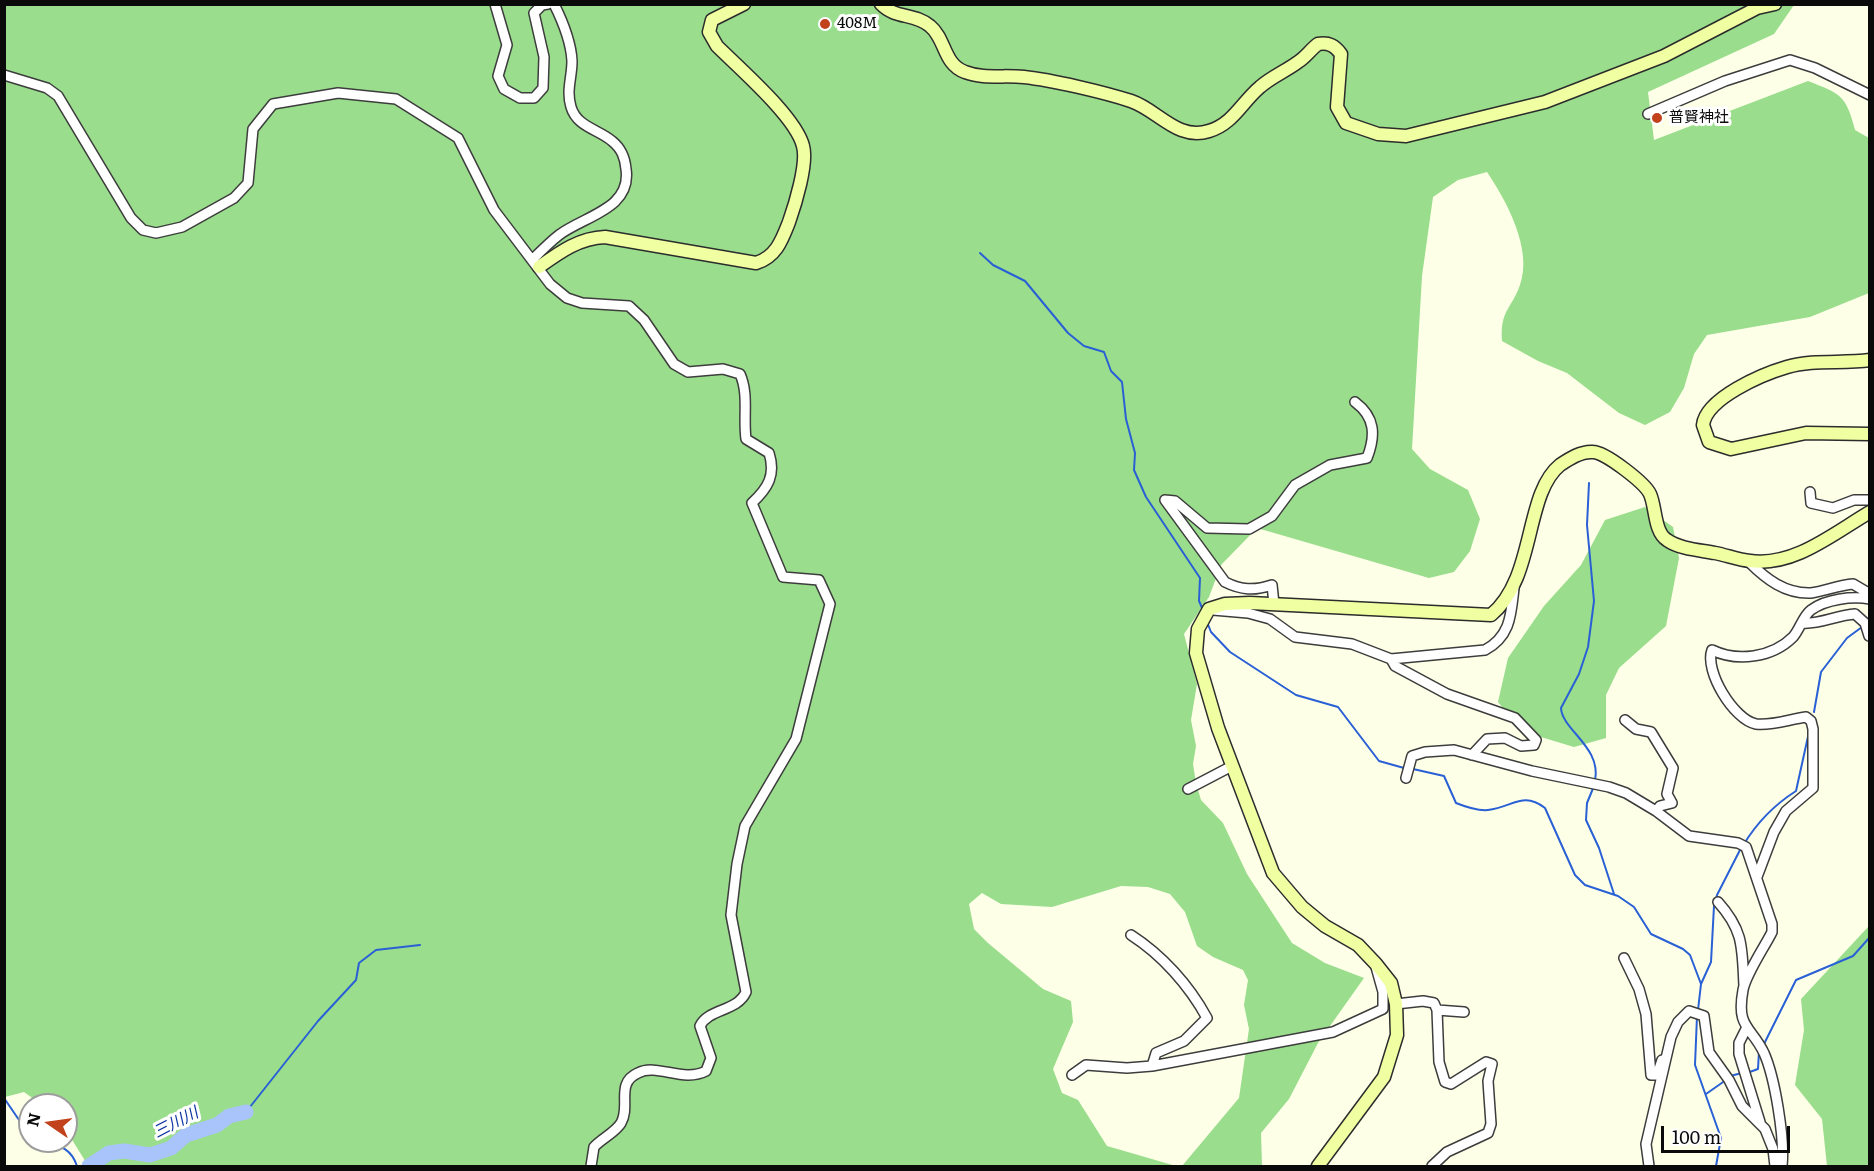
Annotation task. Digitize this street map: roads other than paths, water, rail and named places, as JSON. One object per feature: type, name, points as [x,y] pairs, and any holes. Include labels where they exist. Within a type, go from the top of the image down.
[{"type":"street","points":[[495,4],[507,45],[498,76],[504,89],[520,98],[534,98],[543,88],[544,57],[534,13],[542,5],[548,4]]},
{"type":"street","points":[[535,263],[560,234],[610,206],[624,192],[627,177],[623,153],[612,141],[584,125],[572,109],[567,88],[572,62],[568,37],[554,4]]},
{"type":"street","points":[[535,263],[569,246],[605,237],[741,261],[756,263],[768,260],[782,242],[793,210],[804,147],[796,129],[717,45],[709,32],[712,20],[744,4]]},
{"type":"street","points":[[881,4],[897,15],[918,18],[931,26],[952,64],[965,72],[980,76],[1025,77],[1120,98],[1142,105],[1181,131],[1198,134],[1210,131],[1232,118],[1259,87],[1299,62],[1318,44],[1328,44],[1335,47],[1341,54],[1337,107],[1346,123],[1378,134],[1406,136],[1545,102],[1664,56],[1757,8],[1775,4]]},
{"type":"street","points":[[1648,114],[1725,81],[1790,60],[1815,68],[1869,95]]},
{"type":"street","points":[[4,75],[47,88],[57,96],[131,218],[143,230],[156,233],[192,221],[234,198],[248,183],[254,129],[273,104],[338,93],[396,99],[458,138],[494,210],[550,284],[567,298],[582,303],[629,306],[644,320],[674,364],[688,372],[723,369],[740,374],[746,386],[743,418],[746,439],[769,453],[774,467],[764,491],[752,503],[765,539],[783,577],[819,580],[830,604],[796,739],[745,826],[737,864],[731,915],[746,992],[742,1000],[704,1018],[700,1026],[711,1058],[706,1071],[697,1076],[644,1071],[630,1079],[625,1086],[624,1117],[621,1125],[594,1147],[591,1167]]},
{"type":"street","points":[[1869,360],[1788,367],[1756,380],[1721,399],[1708,410],[1703,425],[1709,442],[1731,449],[1806,433],[1869,434]]},
{"type":"street","points":[[1274,604],[1272,585],[1251,590],[1237,588],[1224,582],[1165,500],[1175,501],[1207,528],[1249,529],[1272,516],[1295,485],[1330,465],[1367,458],[1372,446],[1371,419],[1369,412],[1356,402]]},
{"type":"street","points":[[1209,609],[1248,613],[1270,619],[1295,637],[1352,644],[1391,659],[1485,650],[1498,642],[1509,621],[1515,583],[1548,479],[1561,465],[1573,457],[1594,451],[1632,475],[1648,490],[1660,534],[1666,540],[1682,547],[1749,561],[1791,556],[1869,512]]},
{"type":"street","points":[[1810,492],[1811,503],[1833,508],[1854,500],[1869,500]]},
{"type":"street","points":[[1749,561],[1773,583],[1794,592],[1811,592],[1853,584],[1869,594]]},
{"type":"street","points":[[1318,1167],[1390,1066],[1397,1035],[1396,1004],[1391,983],[1376,964],[1358,945],[1325,926],[1302,907],[1273,873],[1232,766],[1196,653],[1198,629],[1209,609],[1225,604],[1274,604],[1491,615],[1501,607],[1515,583]]},
{"type":"street","points":[[1757,878],[1774,832],[1786,812],[1813,788],[1815,770],[1811,721],[1806,717],[1764,724],[1745,720],[1716,681],[1709,657],[1712,650],[1736,658],[1757,655],[1793,637],[1811,610],[1830,603],[1869,599]]},
{"type":"street","points":[[1802,623],[1811,624],[1837,615],[1855,614],[1865,623],[1869,636]]},
{"type":"street","points":[[1391,659],[1395,666],[1447,694],[1515,718],[1536,740],[1534,745],[1527,747],[1505,738],[1487,739],[1472,755]]},
{"type":"street","points":[[1625,720],[1636,729],[1651,732],[1673,768],[1667,794],[1671,804],[1660,806],[1656,811]]},
{"type":"street","points":[[1407,771],[1412,756],[1425,752],[1454,750],[1626,793],[1656,811],[1689,836],[1742,845],[1757,878],[1772,924],[1772,932],[1744,986]]},
{"type":"street","points":[[1188,789],[1232,766]]},
{"type":"street","points":[[1718,902],[1737,925],[1741,942],[1744,986],[1742,1011],[1746,1029],[1760,1048],[1779,1119],[1782,1167]]},
{"type":"street","points":[[1131,935],[1150,947],[1176,975],[1207,1018],[1184,1041],[1156,1053],[1152,1066]]},
{"type":"street","points":[[1624,958],[1639,989],[1646,1014],[1651,1076],[1657,1075],[1678,1022],[1689,1011],[1704,1016],[1709,1052],[1727,1076],[1742,1107],[1760,1122]]},
{"type":"street","points":[[1072,1075],[1086,1065],[1127,1068],[1152,1066],[1333,1032],[1381,1011],[1384,1006],[1383,992],[1376,964]]},
{"type":"street","points":[[1396,1004],[1423,1001],[1434,1003],[1437,1010],[1439,1062],[1445,1082],[1451,1084],[1486,1062],[1492,1064],[1487,1098],[1491,1128],[1485,1136],[1447,1152],[1432,1167]]},
{"type":"street","points":[[1437,1010],[1464,1012]]},
{"type":"street","points":[[1746,1029],[1738,1047],[1760,1122],[1773,1149],[1775,1167]]},
{"type":"street","points":[[1649,1167],[1646,1144],[1671,1037]]},
{"type":"waterway","points":[[980,253],[993,265],[1025,281],[1068,333],[1084,346],[1104,352],[1111,371],[1122,382],[1126,419],[1135,453],[1134,470],[1146,497],[1200,578],[1199,601],[1203,610]]},
{"type":"waterway","points":[[1589,483],[1587,525],[1594,601],[1588,647],[1579,674],[1561,708],[1568,724],[1593,758],[1596,769],[1595,781]]},
{"type":"waterway","points":[[1207,622],[1211,632],[1230,652],[1296,695],[1338,707],[1379,761],[1404,768]]},
{"type":"waterway","points":[[1814,712],[1821,672],[1847,638],[1862,627]]},
{"type":"waterway","points":[[1744,844],[1767,814],[1796,791],[1809,732]]},
{"type":"waterway","points":[[1413,769],[1444,776],[1456,803],[1468,807],[1488,810],[1524,800],[1537,803],[1545,808],[1575,875],[1585,885],[1618,896],[1634,907],[1651,934],[1683,949],[1690,955],[1701,984],[1698,1010]]},
{"type":"waterway","points":[[1594,786],[1587,803],[1586,820],[1599,848],[1614,894]]},
{"type":"waterway","points":[[1701,984],[1711,962],[1714,906],[1717,895],[1741,848]]},
{"type":"waterway","points":[[1764,1044],[1796,980],[1853,956],[1870,937]]},
{"type":"waterway","points":[[246,1112],[318,1021],[356,980],[359,963],[376,950],[420,945]]},
{"type":"waterway","points":[[1697,1016],[1695,1065],[1721,1138],[1716,1166]]},
{"type":"waterway","points":[[1747,1073],[1758,1069],[1759,1051]]},
{"type":"waterway","points":[[1730,1076],[1742,1073]]},
{"type":"waterway","points":[[1706,1094],[1726,1080]]},
{"type":"waterway","points":[[4,1098],[18,1118]]},
{"type":"waterway","name":"三川川","points":[[89,1166],[109,1153],[124,1151],[150,1155],[171,1148],[186,1135],[217,1125],[229,1116],[246,1112]]},
{"type":"waterway","points":[[70,1153],[77,1166]]},
{"type":"place","name":"408M","points":[[825,24]]},
{"type":"place","name":"普賢神社","points":[[1657,118]]}]
